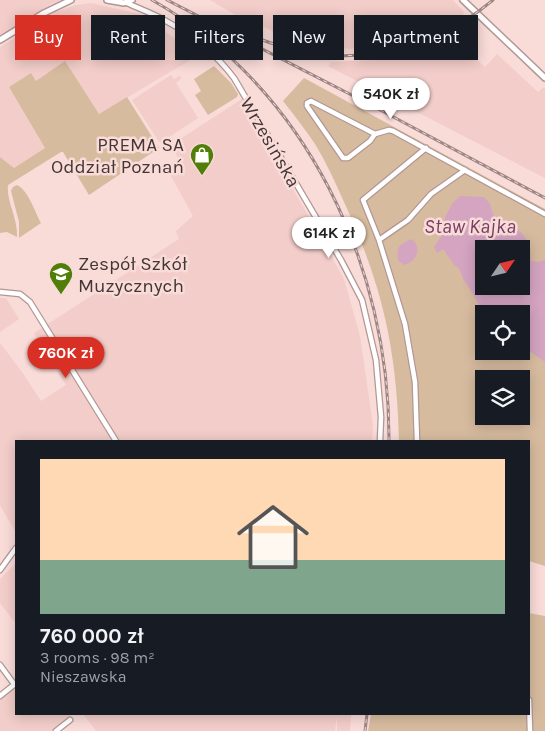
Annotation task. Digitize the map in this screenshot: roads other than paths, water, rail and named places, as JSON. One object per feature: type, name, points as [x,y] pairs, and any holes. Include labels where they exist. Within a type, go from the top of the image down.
[{"type":"street","points":[[0,40],[51,9],[71,0]]},
{"type":"street","points":[[107,0],[118,3],[130,1]]},
{"type":"street","points":[[463,0],[545,78]]},
{"type":"street","name":"Wrzesińska","points":[[130,1],[192,37],[227,69],[238,84],[341,260],[362,300],[372,334],[380,388],[380,440]]},
{"type":"street","points":[[375,134],[310,101],[307,102],[307,106],[343,158],[348,158],[370,141],[375,134],[389,130],[393,131],[545,214]]},
{"type":"street","points":[[418,440],[415,382],[405,324],[379,240],[363,200],[426,148]]},
{"type":"street","points":[[379,240],[408,220],[431,194],[465,170]]},
{"type":"street","points":[[0,292],[20,294],[30,302],[115,440]]},
{"type":"street","points":[[0,570],[15,549]]},
{"type":"street","points":[[0,665],[15,684],[0,696]]},
{"type":"street","points":[[529,715],[530,731]]},
{"type":"street","points":[[56,731],[70,720]]},
{"type":"water","name":"Staw Kajka","points":[[460,196],[484,197],[490,204],[494,217],[519,231],[527,240],[475,240],[475,295],[530,295],[530,247],[531,261],[545,260],[545,362],[530,351],[530,305],[479,305],[464,281],[459,268],[455,266],[443,249],[437,253],[434,247],[444,232],[445,217],[452,204]]},
{"type":"water","points":[[411,239],[417,246],[417,254],[412,261],[404,265],[398,260],[398,248]]},
{"type":"railway","points":[[152,0],[207,37],[255,82],[295,132],[329,188],[355,248],[374,311],[385,376],[389,440]]},
{"type":"railway","points":[[167,0],[371,105],[545,198]]},
{"type":"railway","points":[[263,40],[306,52],[339,55],[371,54],[404,48],[435,36],[465,21],[493,0]]},
{"type":"railway","points":[[365,731],[367,715]]},
{"type":"place","name":"PREMA SA Oddział Poznań","points":[[202,176]]},
{"type":"place","name":"Zespół Szkół Muzycznych","points":[[61,295]]}]
